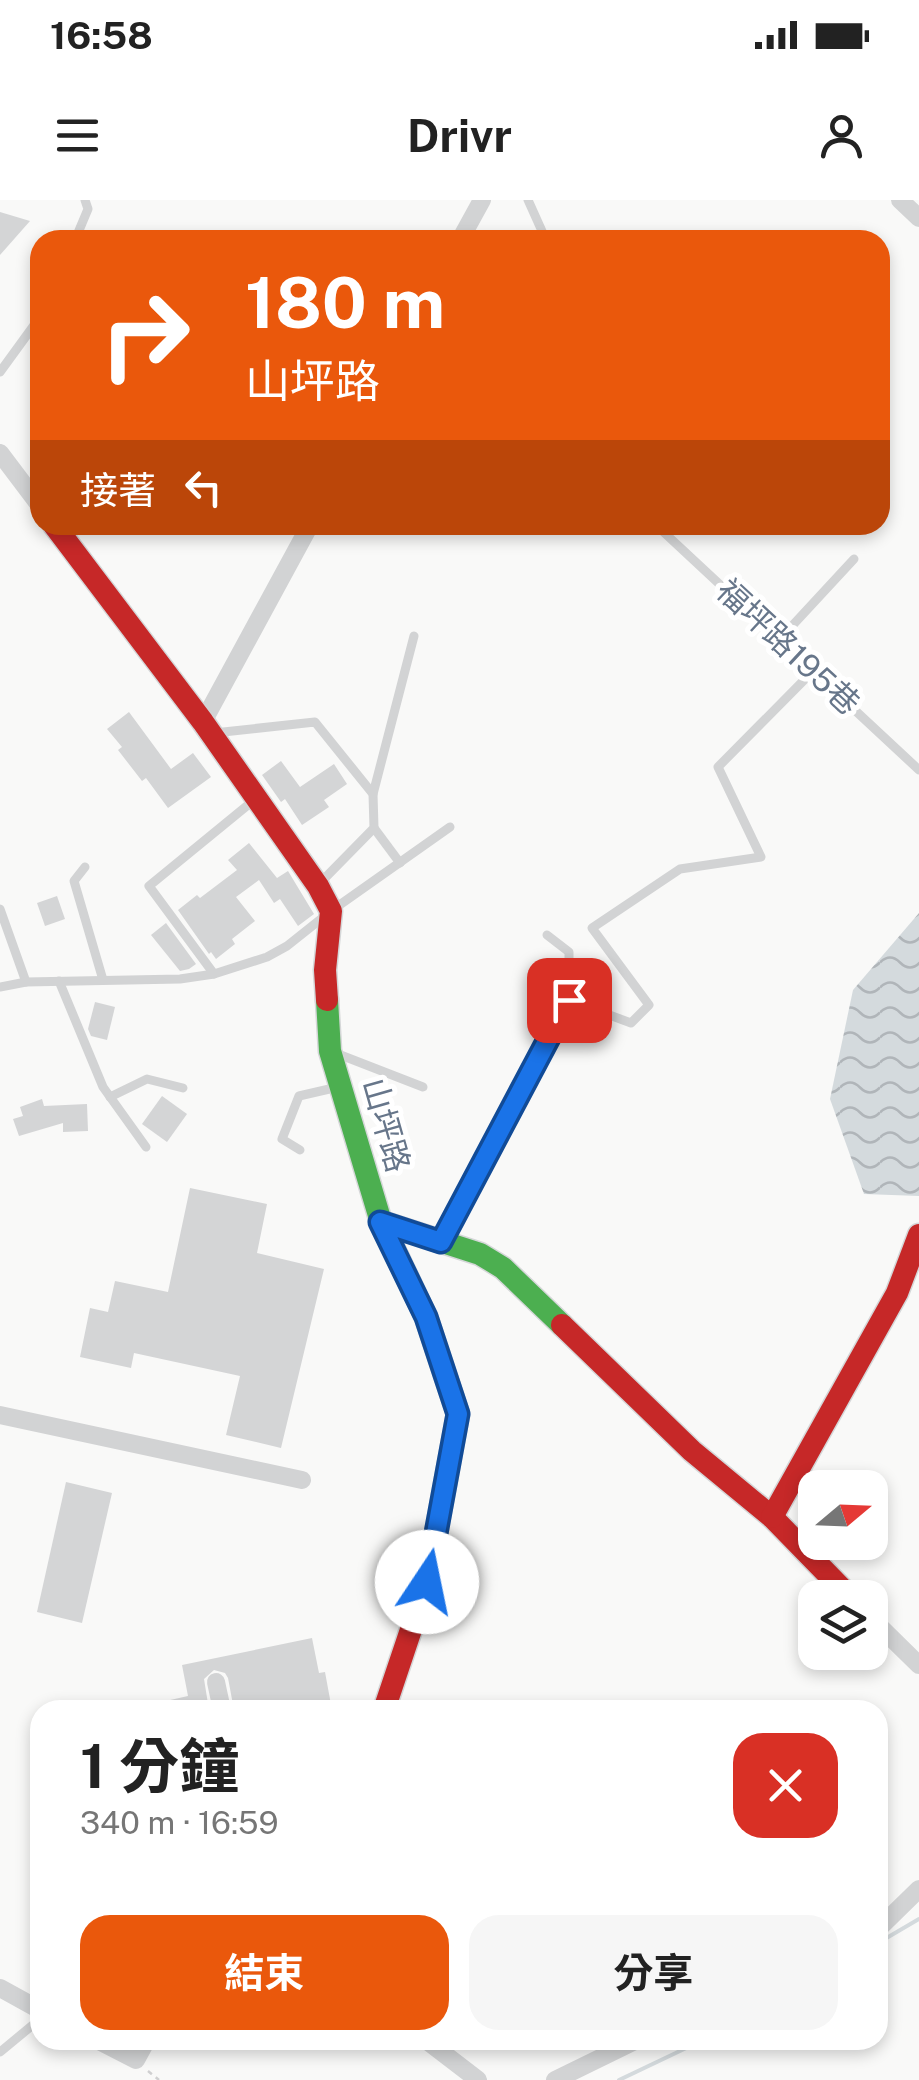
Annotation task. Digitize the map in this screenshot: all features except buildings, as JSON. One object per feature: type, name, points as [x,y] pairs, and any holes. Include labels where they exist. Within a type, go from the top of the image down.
[{"type":"street","points":[[466,230],[482,200]]},
{"type":"street","points":[[900,200],[919,218]]},
{"type":"street","points":[[0,453],[30,493]]},
{"type":"street","points":[[62,535],[207,728],[318,886],[331,911]]},
{"type":"street","points":[[207,728],[305,535]]},
{"type":"street","name":"山坪路","points":[[331,911],[326,970],[330,1051],[380,1222],[480,1254],[503,1268],[692,1452],[772,1517],[833,1580]]},
{"type":"street","points":[[380,1222],[426,1317],[458,1414],[427,1582],[387,1700]]},
{"type":"street","points":[[772,1517],[897,1293],[919,1235]]},
{"type":"street","points":[[0,1415],[302,1480]]},
{"type":"street","points":[[888,1635],[919,1665]]},
{"type":"street","points":[[216,1682],[220,1700]]},
{"type":"street","points":[[888,1919],[919,1888]]},
{"type":"street","points":[[0,1988],[30,2004]]},
{"type":"street","points":[[117,2050],[136,2060],[142,2050]]},
{"type":"street","points":[[439,2050],[478,2080]]},
{"type":"street","points":[[555,2080],[617,2050]]},
{"type":"lane","points":[[79,230],[88,208],[85,200]]},
{"type":"lane","points":[[528,200],[542,230]]},
{"type":"lane","points":[[0,372],[30,331]]},
{"type":"lane","name":"福坪路195巷","points":[[667,535],[919,770]]},
{"type":"lane","points":[[780,640],[854,560]]},
{"type":"lane","points":[[400,862],[374,828],[373,794],[414,636]]},
{"type":"lane","points":[[569,1000],[631,1023],[649,1005],[592,928],[680,869],[760,858],[718,768],[812,671]]},
{"type":"lane","points":[[207,728],[315,722],[373,794]]},
{"type":"lane","points":[[214,974],[149,886],[256,798]]},
{"type":"lane","points":[[0,987],[26,982],[214,974],[287,946],[450,827]]},
{"type":"lane","points":[[318,886],[374,828]]},
{"type":"lane","points":[[85,867],[74,881],[104,980]]},
{"type":"lane","points":[[0,910],[26,982]]},
{"type":"lane","points":[[441,1242],[569,1000],[569,952],[547,935]]},
{"type":"lane","points":[[59,981],[103,1088],[146,1147]]},
{"type":"lane","points":[[330,1051],[424,1087]]},
{"type":"lane","points":[[110,1096],[146,1079],[184,1088]]},
{"type":"lane","points":[[300,1150],[282,1139],[298,1096],[341,1087]]},
{"type":"lane","points":[[0,2052],[30,2027]]},
{"type":"water","points":[[919,913],[919,1196],[864,1194],[830,1099],[853,990]]},
{"type":"waterway","points":[[888,1937],[919,1919]]},
{"type":"waterway","points":[[619,2080],[682,2050]]},
{"type":"traffic: fast","points":[[327,1000],[330,1051],[381,1222],[480,1254],[503,1268],[562,1325]]},
{"type":"traffic: jam","points":[[62,535],[203,722],[318,886],[331,911],[325,970],[327,1000]]},
{"type":"traffic: jam","points":[[381,1222],[426,1317],[458,1414],[427,1582],[387,1700]]},
{"type":"traffic: jam","points":[[772,1517],[897,1293],[919,1235]]},
{"type":"traffic: jam","points":[[562,1325],[692,1451],[772,1517],[833,1580]]},
{"type":"route","points":[[427,1582],[458,1414],[426,1317],[380,1222],[441,1242],[569,1000]]}]
